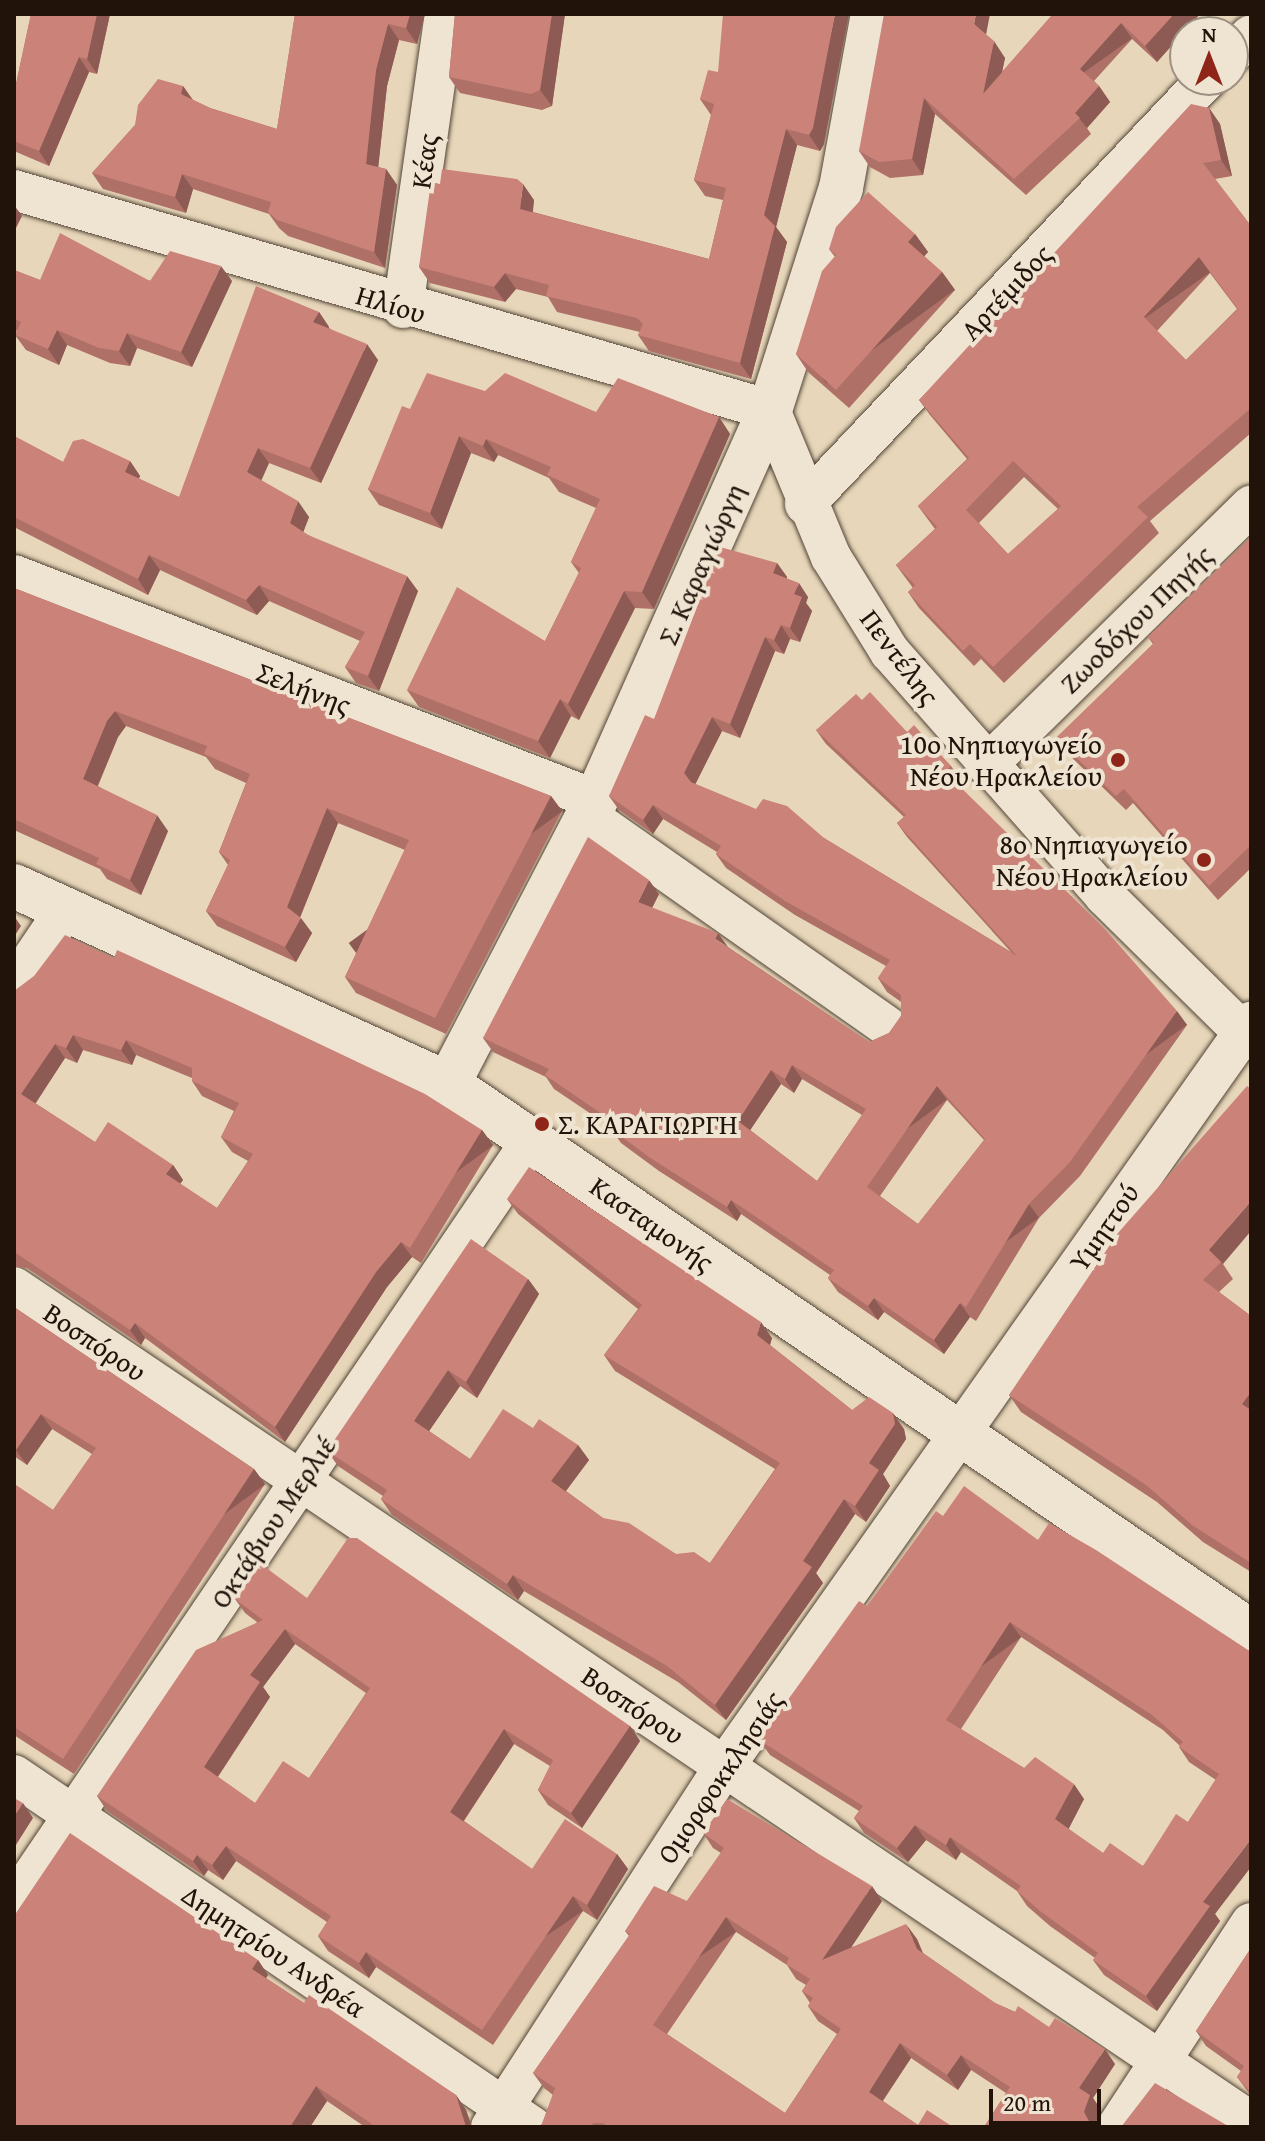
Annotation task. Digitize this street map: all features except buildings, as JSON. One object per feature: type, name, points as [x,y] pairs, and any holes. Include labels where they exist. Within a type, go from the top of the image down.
[{"type":"street","name":"Κέας","points":[[403,308],[445,14]]},
{"type":"street","name":"Σ. Καραγιώργη","points":[[448,1084],[592,808],[770,410],[841,188],[873,14]]},
{"type":"street","name":"Αρτέμιδος","points":[[805,504],[1191,96]]},
{"type":"street","name":"Ηλίου","points":[[14,190],[403,308],[770,410]]},
{"type":"street","name":"Πεντέλης","points":[[770,410],[805,504],[890,652],[987,765],[1248,1032]]},
{"type":"street","name":"Ζωοδόχου Πηγής","points":[[987,765],[1251,506]]},
{"type":"street","name":"Σελήνης","points":[[14,575],[592,808],[888,1027]]},
{"type":"street","name":"Κασταμονής","points":[[14,886],[448,1084],[1251,1632]]},
{"type":"street","points":[[14,986],[65,910]]},
{"type":"street","name":"Υμηττού","points":[[959,1433],[1248,1032]]},
{"type":"street","name":"Οκτάβιου Μερλιέ","points":[[14,1903],[532,1140]]},
{"type":"street","name":"Βοσπόρου","points":[[14,1287],[1251,2122]]},
{"type":"street","name":"Ομορφοκκλησιάς","points":[[509,2120],[724,1767],[959,1433]]},
{"type":"street","name":"Δημητρίου Ανδρέα","points":[[14,1775],[509,2120]]},
{"type":"street","points":[[1117,2127],[1251,1923]]},
{"type":"place","name":"10ο Νηπιαγωγείο Νέου Ηρακλείου","points":[[1118,760]]},
{"type":"place","name":"8ο Νηπιαγωγείο Νέου Ηρακλείου","points":[[1204,860]]},
{"type":"place","name":"Σ. ΚΑΡΑΓΙΩΡΓΗ","points":[[542,1124]]}]
